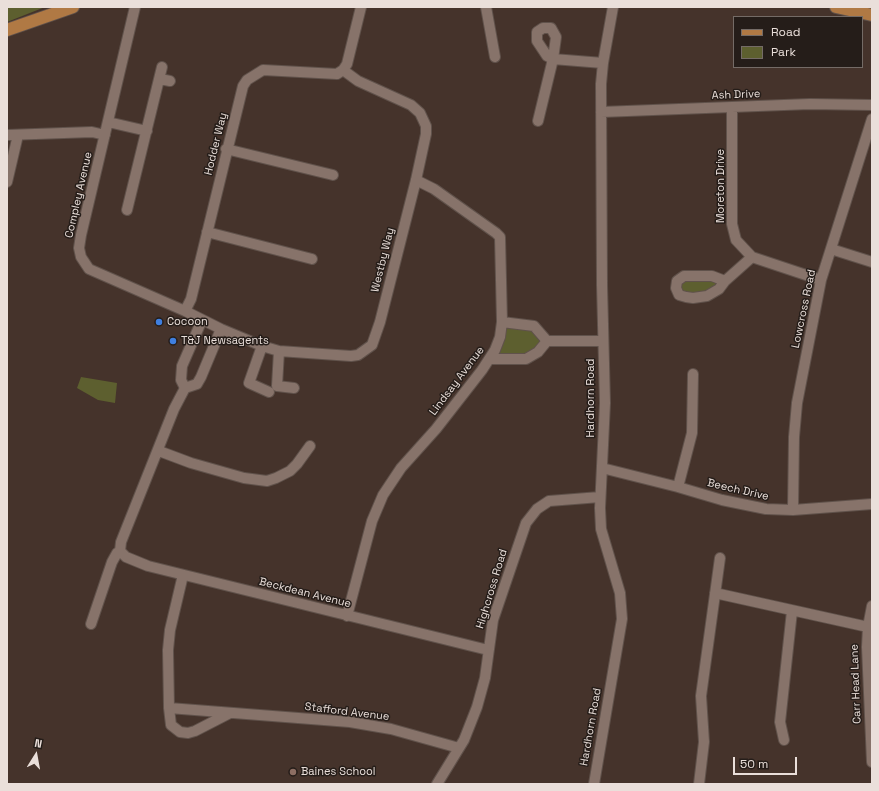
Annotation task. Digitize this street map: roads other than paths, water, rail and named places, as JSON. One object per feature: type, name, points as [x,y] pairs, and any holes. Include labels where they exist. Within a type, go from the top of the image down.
[{"type":"main road","points":[[7,30],[73,7]]},
{"type":"main road","points":[[836,7],[872,15]]},
{"type":"street","name":"Compley Avenue","points":[[135,7],[81,235],[79,248],[81,257],[90,269],[185,311],[221,329]]},
{"type":"street","points":[[343,70],[347,64],[361,7]]},
{"type":"street","points":[[486,7],[490,52]]},
{"type":"street","name":"Hardhorn Road","points":[[594,784],[622,619],[620,593],[601,529],[600,497],[604,403],[602,341],[601,112],[603,62],[613,7]]},
{"type":"street","points":[[538,122],[553,59],[603,62]]},
{"type":"street","points":[[132,204],[162,67]]},
{"type":"street","name":"Hodder Way","points":[[185,311],[191,298],[226,149],[243,86],[254,75],[263,70],[337,74],[343,70]]},
{"type":"street","name":"Westby Way","points":[[221,329],[262,346],[279,351],[351,356],[358,355],[372,345],[380,322],[416,180],[426,134],[426,126],[420,113],[411,105],[358,82],[343,70]]},
{"type":"street","points":[[160,79],[170,81]]},
{"type":"street","name":"Ash Drive","points":[[601,112],[810,104],[872,105]]},
{"type":"street","name":"Moreton Drive","points":[[732,108],[732,224],[736,240],[752,257],[821,280]]},
{"type":"street","name":"Lowcross Road","points":[[792,510],[793,457],[797,403],[821,280],[872,119]]},
{"type":"street","points":[[108,122],[147,131]]},
{"type":"street","points":[[7,135],[92,132],[105,135]]},
{"type":"street","points":[[7,182],[18,135]]},
{"type":"street","points":[[226,149],[333,175]]},
{"type":"street","name":"Lindsay Avenue","points":[[347,616],[372,521],[383,495],[401,468],[456,404],[490,359],[498,343],[502,322],[500,237],[434,189],[416,180]]},
{"type":"street","points":[[207,232],[312,259]]},
{"type":"street","points":[[830,249],[872,262]]},
{"type":"street","points":[[725,281],[752,257]]},
{"type":"street","points":[[185,388],[181,380],[182,366],[202,320]]},
{"type":"street","points":[[502,322],[534,326],[547,341],[602,341]]},
{"type":"street","points":[[91,624],[112,562],[117,553],[120,551],[121,542],[159,451],[174,409],[185,388],[197,384],[221,329]]},
{"type":"street","points":[[490,359],[526,359],[538,352],[547,341]]},
{"type":"street","points":[[262,346],[249,383],[269,392]]},
{"type":"street","points":[[279,351],[277,386],[294,388]]},
{"type":"street","points":[[678,487],[692,433],[693,374]]},
{"type":"street","points":[[159,451],[192,463],[244,478],[257,481],[267,481],[290,471],[310,446]]},
{"type":"street","name":"Beech Drive","points":[[602,468],[752,507],[792,510],[872,504]]},
{"type":"street","name":"Highcross Road","points":[[437,784],[459,748],[479,701],[485,678],[493,620],[530,515],[544,504],[556,500],[600,497]]},
{"type":"street","name":"Beckdean Avenue","points":[[120,551],[123,555],[136,562],[183,575],[488,650]]},
{"type":"street","points":[[699,784],[704,742],[701,696],[720,558]]},
{"type":"street","points":[[183,575],[170,630],[168,650],[169,708],[171,725],[180,732],[188,733],[195,731],[230,713]]},
{"type":"street","points":[[715,593],[868,627]]},
{"type":"street","name":"Carr Head Lane","points":[[872,606],[868,627],[867,656],[872,762]]},
{"type":"street","points":[[784,740],[780,722],[792,611]]},
{"type":"street","name":"Stafford Avenue","points":[[169,708],[369,725],[411,734],[459,748]]},
{"type":"place","name":"Cocoon","points":[[159,322]]},
{"type":"place","name":"T&J Newsagents","points":[[173,341]]},
{"type":"place","name":"Baines School","points":[[293,772]]}]
